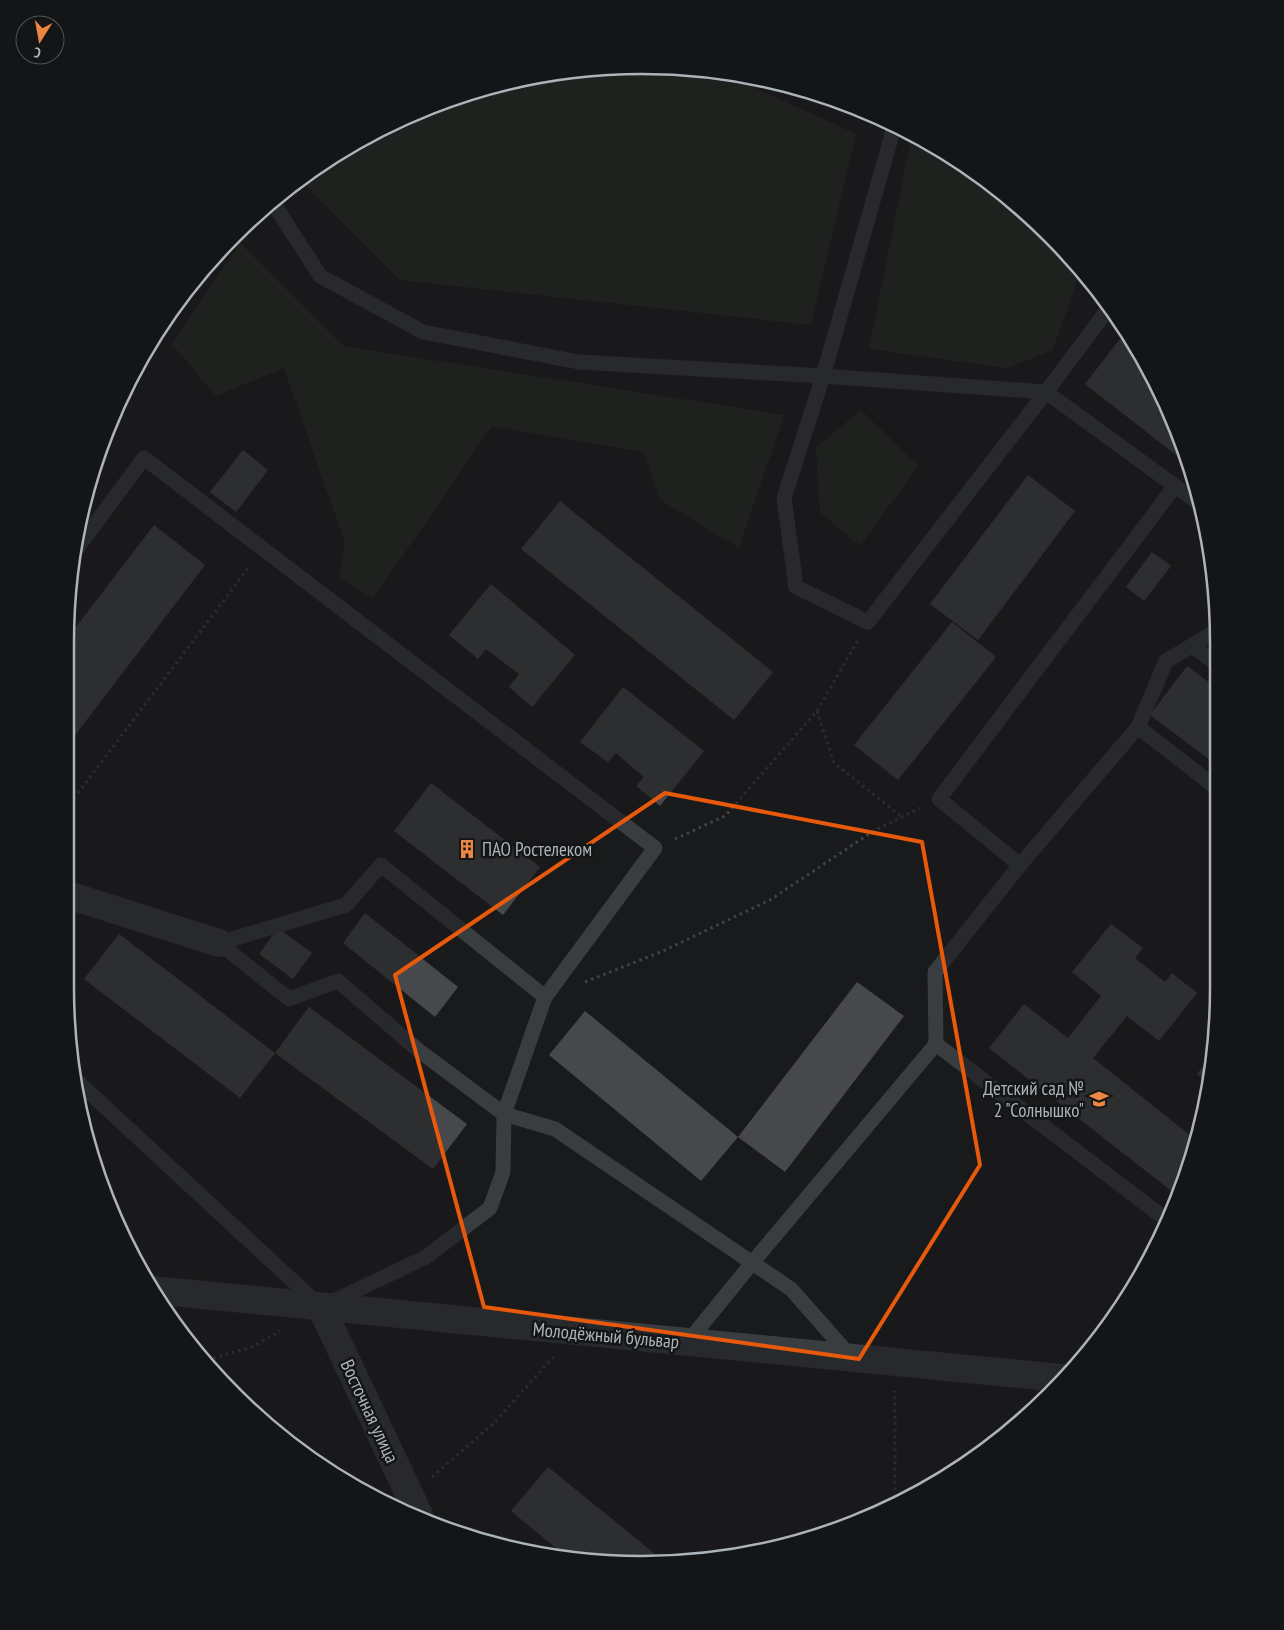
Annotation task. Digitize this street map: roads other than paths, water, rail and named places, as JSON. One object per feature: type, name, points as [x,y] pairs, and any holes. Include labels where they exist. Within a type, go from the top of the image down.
[{"type":"street","points":[[74,897],[219,943]]},
{"type":"street","name":"Молодёжный бульвар","points":[[162,1291],[1056,1377]]},
{"type":"street","name":"Восточная улица","points":[[321,1307],[415,1506]]},
{"type":"lane","points":[[894,132],[823,376],[784,498],[796,587],[868,622],[1105,313]]},
{"type":"lane","points":[[277,207],[320,276],[423,332],[579,362],[823,376],[1046,392],[1192,498]]},
{"type":"lane","points":[[83,1087],[321,1307],[426,1257],[490,1208],[503,1172],[504,1114],[546,997],[655,848],[144,458],[84,539]]},
{"type":"lane","points":[[1020,865],[939,799],[1175,486]]},
{"type":"lane","points":[[687,1342],[936,1044],[935,972],[1020,865],[1138,727],[1166,661],[1210,635]]},
{"type":"lane","points":[[1192,646],[1210,659]]},
{"type":"lane","points":[[1138,727],[1210,783]]},
{"type":"lane","points":[[219,943],[346,905],[381,866],[546,997]]},
{"type":"lane","points":[[219,943],[289,999],[338,981],[418,1050],[504,1114],[555,1129],[791,1289],[852,1358]]},
{"type":"lane","points":[[936,1044],[1162,1216]]},
{"type":"place","name":"ПАО Ростелеком","points":[[467,849]]},
{"type":"place","name":"Детский сад № 2 \"Солнышко\"","points":[[1099,1099]]}]
